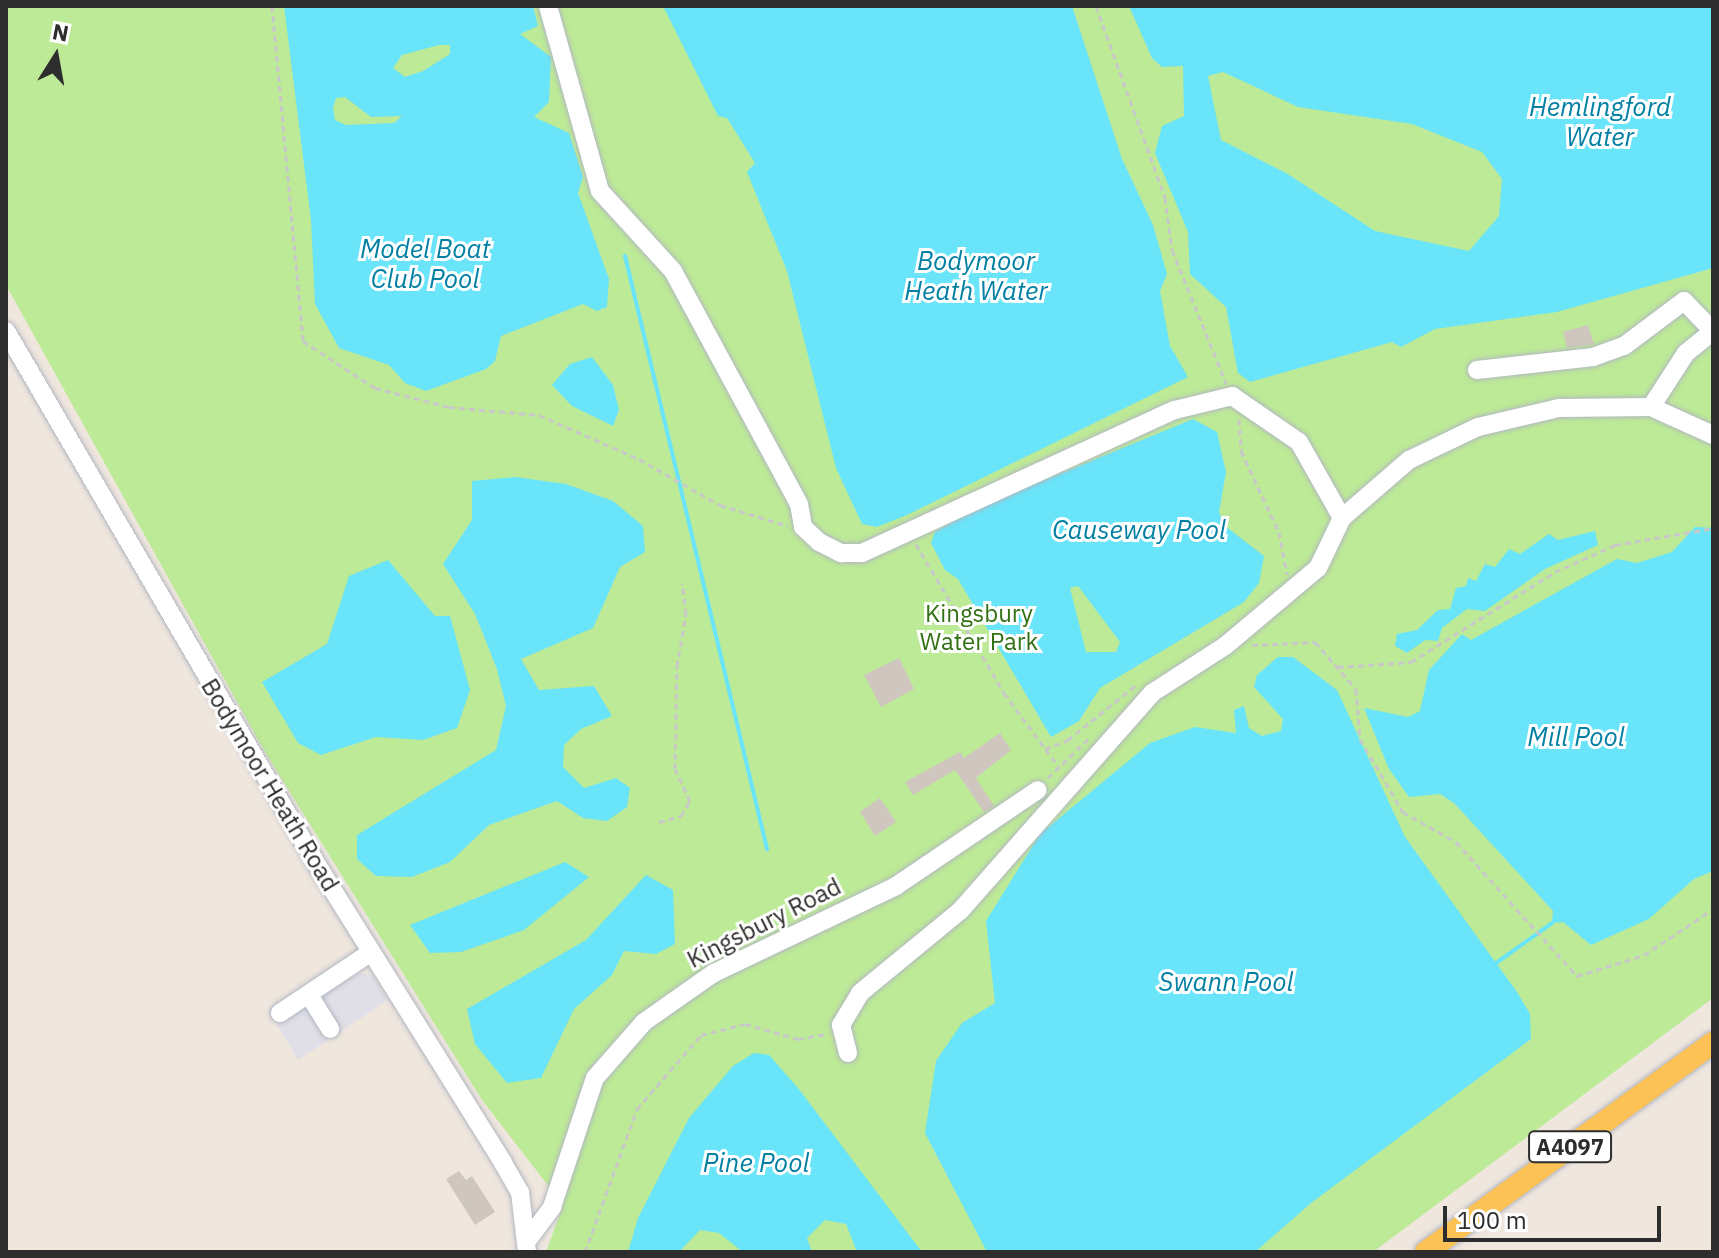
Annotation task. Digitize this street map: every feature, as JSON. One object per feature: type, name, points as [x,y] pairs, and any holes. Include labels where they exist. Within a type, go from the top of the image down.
[{"type":"main road","name":"A4097","points":[[1426,1252],[1713,1043]]},
{"type":"street","points":[[548,6],[600,191],[673,271],[799,504],[803,527],[841,553],[862,553],[1175,410],[1232,396],[1299,442],[1342,518]]},
{"type":"street","points":[[1477,370],[1593,357],[1624,346],[1684,301],[1713,331],[1686,353],[1651,407]]},
{"type":"street","name":"Bodymoor Heath Road","points":[[6,331],[370,953],[520,1192],[528,1245]]},
{"type":"street","points":[[848,1053],[842,1032],[860,993],[960,911],[1145,688],[1225,646],[1318,568],[1342,518],[1409,460],[1478,427],[1559,408],[1651,407],[1713,435]]},
{"type":"street","name":"Kingsbury Road","points":[[528,1245],[552,1207],[595,1078],[644,1022],[714,973],[896,886],[1038,790]]},
{"type":"street","points":[[280,1013],[370,953]]},
{"type":"street","points":[[309,995],[330,1029]]},
{"type":"path","points":[[272,6],[303,341],[375,388],[449,407],[539,415],[639,459],[720,505],[803,527]]},
{"type":"path","points":[[1096,6],[1165,198],[1172,250],[1232,396],[1241,451],[1284,549],[1287,576],[1271,608]]},
{"type":"path","points":[[1337,668],[1411,662],[1555,572],[1615,545],[1713,528]]},
{"type":"path","points":[[909,530],[950,607],[1058,766]]},
{"type":"path","points":[[659,822],[681,816],[690,801],[675,769],[677,666],[686,614],[682,583]]},
{"type":"path","points":[[1225,646],[1315,642],[1356,689],[1360,739],[1403,812],[1456,842],[1577,976],[1644,955],[1713,909]]},
{"type":"path","points":[[1045,749],[1068,740],[1145,688]]},
{"type":"path","points":[[585,1252],[637,1109],[701,1035],[745,1024],[798,1039],[842,1032]]},
{"type":"shaded area","points":[[329,971],[338,986],[359,973],[373,975],[388,1000],[298,1060],[268,1009]]},
{"type":"green space","name":"Kingsbury Water Park","points":[[6,6],[1713,6],[1713,998],[1373,1252],[546,1252],[563,1205],[482,1100],[263,749],[6,285]]},
{"type":"water","name":"Model Boat Club Pool","points":[[284,6],[533,6],[538,26],[520,34],[551,57],[549,102],[534,117],[569,133],[583,177],[578,193],[609,279],[607,307],[597,311],[583,304],[501,336],[495,361],[486,369],[426,391],[405,383],[389,365],[339,348],[315,304],[311,220]],"holes":[[[450,45],[450,54],[423,71],[405,77],[393,68],[402,55]],[[345,97],[371,117],[402,116],[394,123],[346,125],[335,120],[333,108],[336,98]]]},
{"type":"water","name":"Bodymoor Heath Water","points":[[663,6],[1072,6],[1122,159],[1153,225],[1167,274],[1160,291],[1170,346],[1188,377],[907,515],[877,527],[862,524],[836,468],[787,271],[747,172],[755,163],[727,118],[718,116]]},
{"type":"water","name":"Hemlingford Water","points":[[1129,6],[1713,6],[1713,268],[1557,312],[1435,329],[1401,347],[1392,342],[1250,382],[1238,373],[1226,307],[1190,274],[1188,232],[1155,153],[1162,126],[1184,116],[1183,66],[1162,67],[1152,58]],"holes":[[[1223,72],[1298,107],[1412,124],[1482,152],[1502,179],[1499,216],[1469,251],[1375,231],[1286,173],[1221,140],[1208,76]]]},
{"type":"water","points":[[592,357],[613,385],[619,410],[613,426],[572,406],[552,385],[570,364]]},
{"type":"water","name":"Causeway Pool","points":[[1193,419],[1217,432],[1226,472],[1219,512],[1225,526],[1264,556],[1259,583],[1244,602],[1100,688],[1079,721],[1051,737],[958,579],[945,570],[931,543],[935,532],[977,508]],"holes":[[[1078,586],[1120,642],[1116,652],[1086,652],[1070,588]]]},
{"type":"water","points":[[515,477],[566,484],[613,501],[643,526],[645,552],[620,567],[593,628],[521,659],[539,690],[594,686],[612,716],[581,729],[564,745],[563,767],[584,788],[616,778],[630,788],[627,807],[607,821],[583,818],[557,801],[489,825],[450,862],[412,877],[376,876],[357,859],[357,835],[496,750],[506,706],[497,669],[475,614],[443,564],[472,520],[472,481]]},
{"type":"water","name":"Mill Pool","points":[[1695,527],[1713,528],[1713,871],[1694,879],[1649,919],[1591,945],[1563,922],[1552,923],[1553,911],[1454,803],[1440,794],[1409,797],[1389,769],[1364,708],[1408,717],[1420,711],[1429,670],[1462,634],[1471,640],[1617,559],[1637,563],[1672,552]]},
{"type":"water","points":[[1595,531],[1598,545],[1545,569],[1485,611],[1467,609],[1442,628],[1438,641],[1425,640],[1407,653],[1395,646],[1397,634],[1417,630],[1438,610],[1450,609],[1456,588],[1466,586],[1468,578],[1476,581],[1485,564],[1495,567],[1509,549],[1520,554],[1549,534],[1558,540]]},
{"type":"water","points":[[388,560],[435,616],[450,616],[470,690],[457,728],[423,740],[376,737],[321,755],[298,743],[262,682],[327,644],[349,576]]},
{"type":"water","name":"Swann Pool","points":[[1278,657],[1293,657],[1337,690],[1405,837],[1517,992],[1530,1014],[1531,1039],[1311,1203],[1255,1252],[987,1252],[925,1133],[936,1061],[962,1023],[995,1003],[986,921],[1040,834],[1150,743],[1195,727],[1236,733],[1234,710],[1244,706],[1249,728],[1262,736],[1281,731],[1283,719],[1254,687],[1257,675]]},
{"type":"water","points":[[565,862],[589,877],[524,930],[461,952],[430,953],[410,925]]},
{"type":"water","points":[[646,875],[673,890],[675,944],[656,954],[624,951],[612,975],[574,1009],[541,1078],[507,1083],[475,1044],[467,1009],[586,940]]},
{"type":"water","name":"Pine Pool","points":[[754,1053],[769,1055],[798,1088],[922,1252],[857,1252],[846,1224],[825,1220],[807,1238],[812,1252],[743,1252],[719,1233],[700,1230],[679,1252],[628,1252],[638,1218],[689,1118],[733,1066]]},
{"type":"building","points":[[1588,325],[1594,344],[1567,348],[1563,332]]},
{"type":"building","points":[[899,658],[914,689],[881,707],[864,675]]},
{"type":"building","points":[[1000,733],[1011,750],[976,778],[994,806],[984,812],[955,770],[913,795],[905,782],[960,752],[964,758]]},
{"type":"building","points":[[880,798],[896,822],[875,836],[860,812]]},
{"type":"building","points":[[459,1171],[466,1180],[472,1176],[495,1212],[475,1225],[446,1179]]},
{"type":"waterway","points":[[625,256],[767,849]]},
{"type":"waterway","points":[[1492,966],[1552,923]]}]
